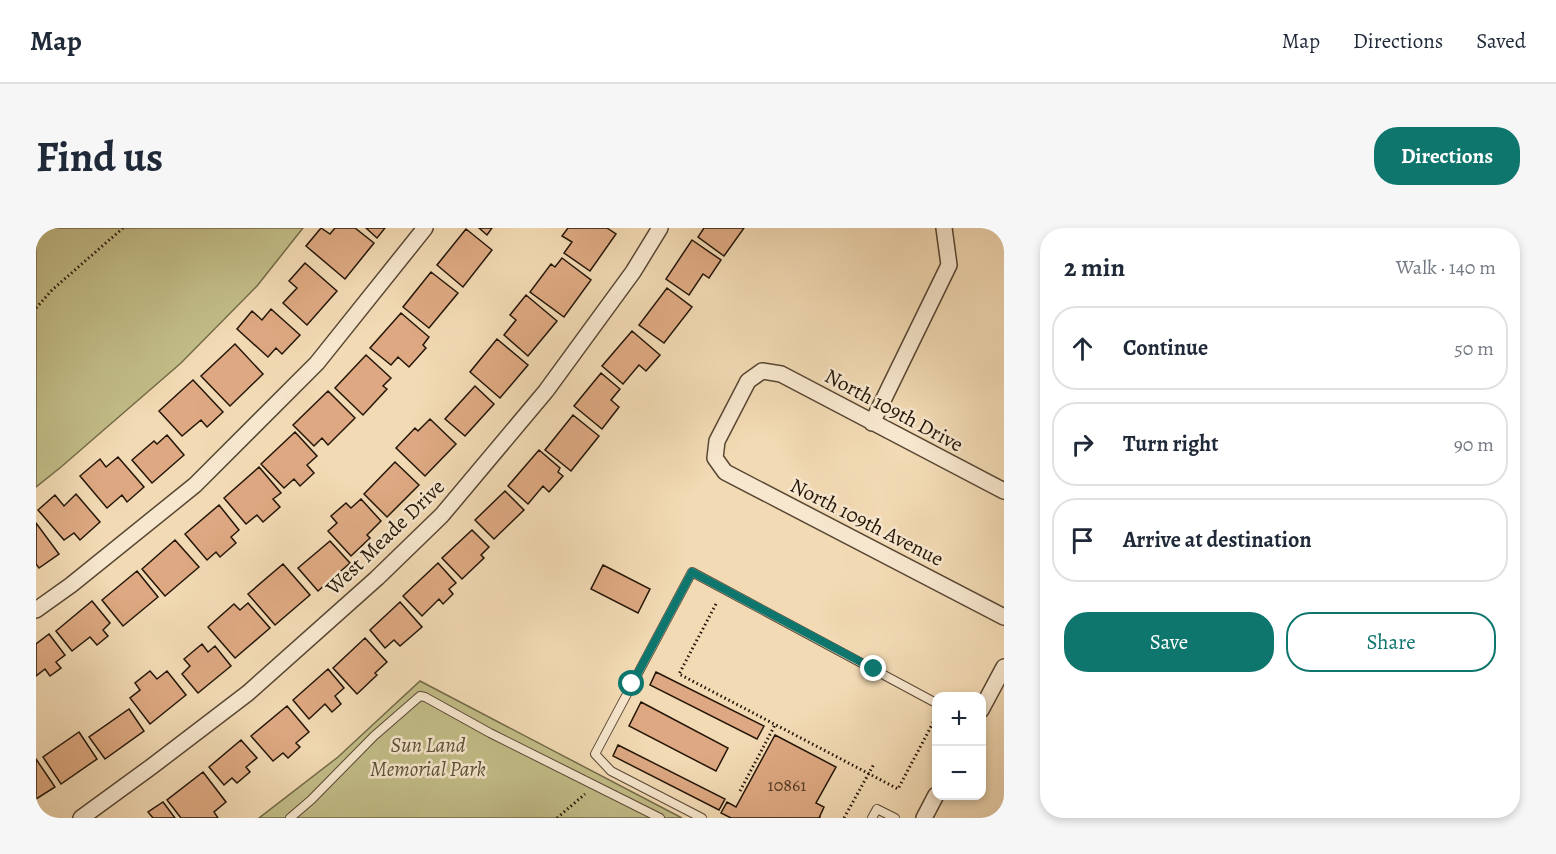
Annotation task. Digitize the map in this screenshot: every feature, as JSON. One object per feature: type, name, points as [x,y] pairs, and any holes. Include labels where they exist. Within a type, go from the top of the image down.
[{"type":"street","points":[[36,610],[80,578],[195,485],[317,363],[425,228]]},
{"type":"street","name":"West Meade Drive","points":[[81,818],[249,693],[377,578],[442,515],[546,391],[633,272],[660,228]]},
{"type":"street","points":[[872,423],[949,265],[944,228]]},
{"type":"street","name":"North 109th Drive","points":[[715,458],[717,441],[748,381],[762,371],[781,374],[1004,491]]},
{"type":"street","name":"North 109th Avenue","points":[[715,458],[725,472],[1004,617]]},
{"type":"street","points":[[986,701],[1003,670]]},
{"type":"street","points":[[924,818],[933,800]]},
{"type":"lane","points":[[702,818],[611,771],[595,754],[692,572],[932,701]]},
{"type":"lane","points":[[290,818],[374,736],[420,696],[660,818]]},
{"type":"lane","points":[[872,818],[878,809],[895,818]]},
{"type":"path","points":[[36,308],[52,290],[123,228]]},
{"type":"path","points":[[716,604],[679,674],[898,789],[932,725]]},
{"type":"path","points":[[740,791],[775,725]]},
{"type":"path","points":[[844,818],[874,764]]},
{"type":"path","points":[[557,818],[595,784]]},
{"type":"green space","points":[[36,228],[303,228],[257,286],[181,363],[36,487]]},
{"type":"green space","name":"Sun Land Memorial Park","points":[[420,681],[682,818],[259,818],[338,757]]},
{"type":"building","points":[[321,228],[330,234],[335,228],[355,228],[374,243],[345,279],[306,246]]},
{"type":"building","points":[[366,228],[385,228],[377,238]]},
{"type":"building","points":[[479,228],[492,228],[487,235]]},
{"type":"building","points":[[568,228],[607,228],[616,234],[590,271],[564,253],[572,242],[562,236]]},
{"type":"building","points":[[704,228],[744,228],[724,256],[698,237]]},
{"type":"building","points":[[466,229],[492,250],[463,287],[437,265]]},
{"type":"building","points":[[692,240],[721,260],[709,278],[703,274],[689,295],[666,279]]},
{"type":"building","points":[[562,258],[591,280],[564,317],[530,292],[551,264],[555,267]]},
{"type":"building","points":[[305,263],[337,291],[307,325],[283,303],[297,288],[289,281]]},
{"type":"building","points":[[431,272],[458,293],[429,328],[403,307]]},
{"type":"building","points":[[667,288],[692,307],[664,343],[639,325]]},
{"type":"building","points":[[526,295],[557,321],[528,356],[504,335],[516,320],[510,315]]},
{"type":"building","points":[[271,309],[300,335],[282,354],[276,348],[268,357],[237,329],[252,311],[262,320]]},
{"type":"building","points":[[401,313],[429,337],[423,345],[426,348],[409,367],[398,357],[391,365],[370,348]]},
{"type":"building","points":[[632,331],[660,355],[646,371],[639,365],[623,384],[602,366]]},
{"type":"building","points":[[497,339],[528,365],[500,398],[470,372]]},
{"type":"building","points":[[235,344],[263,374],[230,406],[201,376]]},
{"type":"building","points":[[366,355],[391,378],[383,386],[387,389],[363,415],[335,388]]},
{"type":"building","points":[[601,373],[620,389],[611,400],[619,407],[602,429],[574,406]]},
{"type":"building","points":[[193,380],[223,412],[207,427],[201,420],[182,436],[159,411]]},
{"type":"building","points":[[475,386],[494,404],[465,436],[445,419]]},
{"type":"building","points":[[328,391],[355,418],[328,445],[322,438],[314,446],[293,425]]},
{"type":"building","points":[[573,415],[599,436],[571,471],[545,450]]},
{"type":"building","points":[[430,419],[456,444],[425,476],[396,448],[415,428],[418,431]]},
{"type":"building","points":[[295,432],[317,456],[307,465],[314,473],[300,486],[294,479],[284,488],[261,464]]},
{"type":"building","points":[[167,435],[184,455],[152,483],[132,460],[154,441],[157,444]]},
{"type":"building","points":[[539,450],[560,468],[558,472],[563,476],[549,492],[543,486],[528,504],[508,486]]},
{"type":"building","points":[[118,457],[144,487],[127,502],[122,495],[107,508],[80,476],[100,459],[106,467]]},
{"type":"building","points":[[395,462],[419,485],[387,517],[364,494]]},
{"type":"building","points":[[259,467],[281,493],[273,499],[280,507],[263,522],[257,515],[246,524],[224,498]]},
{"type":"building","points":[[505,491],[524,510],[494,539],[475,520]]},
{"type":"building","points":[[76,494],[100,522],[80,540],[74,533],[64,540],[38,510],[55,495],[64,506]]},
{"type":"building","points":[[361,499],[381,521],[367,535],[370,538],[351,556],[328,531],[337,523],[331,516],[346,503],[351,508]]},
{"type":"building","points":[[219,505],[239,530],[231,537],[236,543],[220,557],[216,552],[207,560],[185,534]]},
{"type":"building","points":[[36,523],[59,554],[39,568],[36,564]]},
{"type":"building","points":[[472,530],[489,547],[481,555],[484,558],[462,579],[442,558]]},
{"type":"building","points":[[175,540],[199,567],[165,596],[142,569]]},
{"type":"building","points":[[330,541],[350,563],[318,591],[298,568]]},
{"type":"building","points":[[438,563],[456,583],[449,589],[453,594],[443,604],[439,599],[422,616],[403,596]]},
{"type":"building","points":[[283,564],[310,595],[275,625],[248,594]]},
{"type":"building","points":[[603,565],[650,589],[638,613],[591,589]]},
{"type":"building","points":[[137,571],[158,597],[123,626],[102,600]]},
{"type":"building","points":[[92,601],[110,623],[103,630],[108,636],[97,645],[90,637],[72,651],[56,631]]},
{"type":"building","points":[[400,602],[422,627],[400,646],[394,640],[385,648],[370,630]]},
{"type":"building","points":[[248,603],[270,628],[235,658],[208,627],[234,604],[240,610]]},
{"type":"building","points":[[49,634],[65,655],[56,662],[61,668],[50,676],[45,669],[36,676],[36,644]]},
{"type":"building","points":[[365,638],[387,662],[357,694],[333,668]]},
{"type":"building","points":[[202,644],[208,652],[215,646],[231,666],[198,693],[182,674],[190,666],[184,659]]},
{"type":"building","points":[[328,669],[344,688],[335,696],[341,704],[332,712],[325,704],[309,719],[293,700]]},
{"type":"building","points":[[150,671],[157,679],[167,671],[186,695],[150,724],[130,698],[140,690],[135,683]]},
{"type":"building","points":[[656,672],[764,726],[757,739],[650,685]]},
{"type":"building","points":[[641,702],[728,748],[716,771],[629,726]]},
{"type":"building","points":[[287,706],[309,732],[296,743],[300,747],[288,758],[283,753],[273,761],[251,736]]},
{"type":"building","points":[[129,709],[144,731],[105,759],[89,737]]},
{"type":"building","points":[[79,732],[97,759],[61,784],[43,757]]},
{"type":"building","points":[[775,735],[836,767],[816,803],[824,807],[819,818],[731,818],[721,813],[727,802],[736,807]]},
{"type":"building","points":[[241,740],[257,758],[246,767],[250,772],[237,783],[232,778],[224,785],[209,767]]},
{"type":"building","points":[[618,745],[725,799],[719,810],[613,756]]},
{"type":"building","points":[[36,759],[55,787],[36,799]]},
{"type":"building","points":[[203,772],[226,802],[214,812],[218,818],[181,818],[167,800]]},
{"type":"building","points":[[163,802],[175,818],[153,818],[148,812]]},
{"type":"route","points":[[632,684],[692,572],[874,669]]}]
